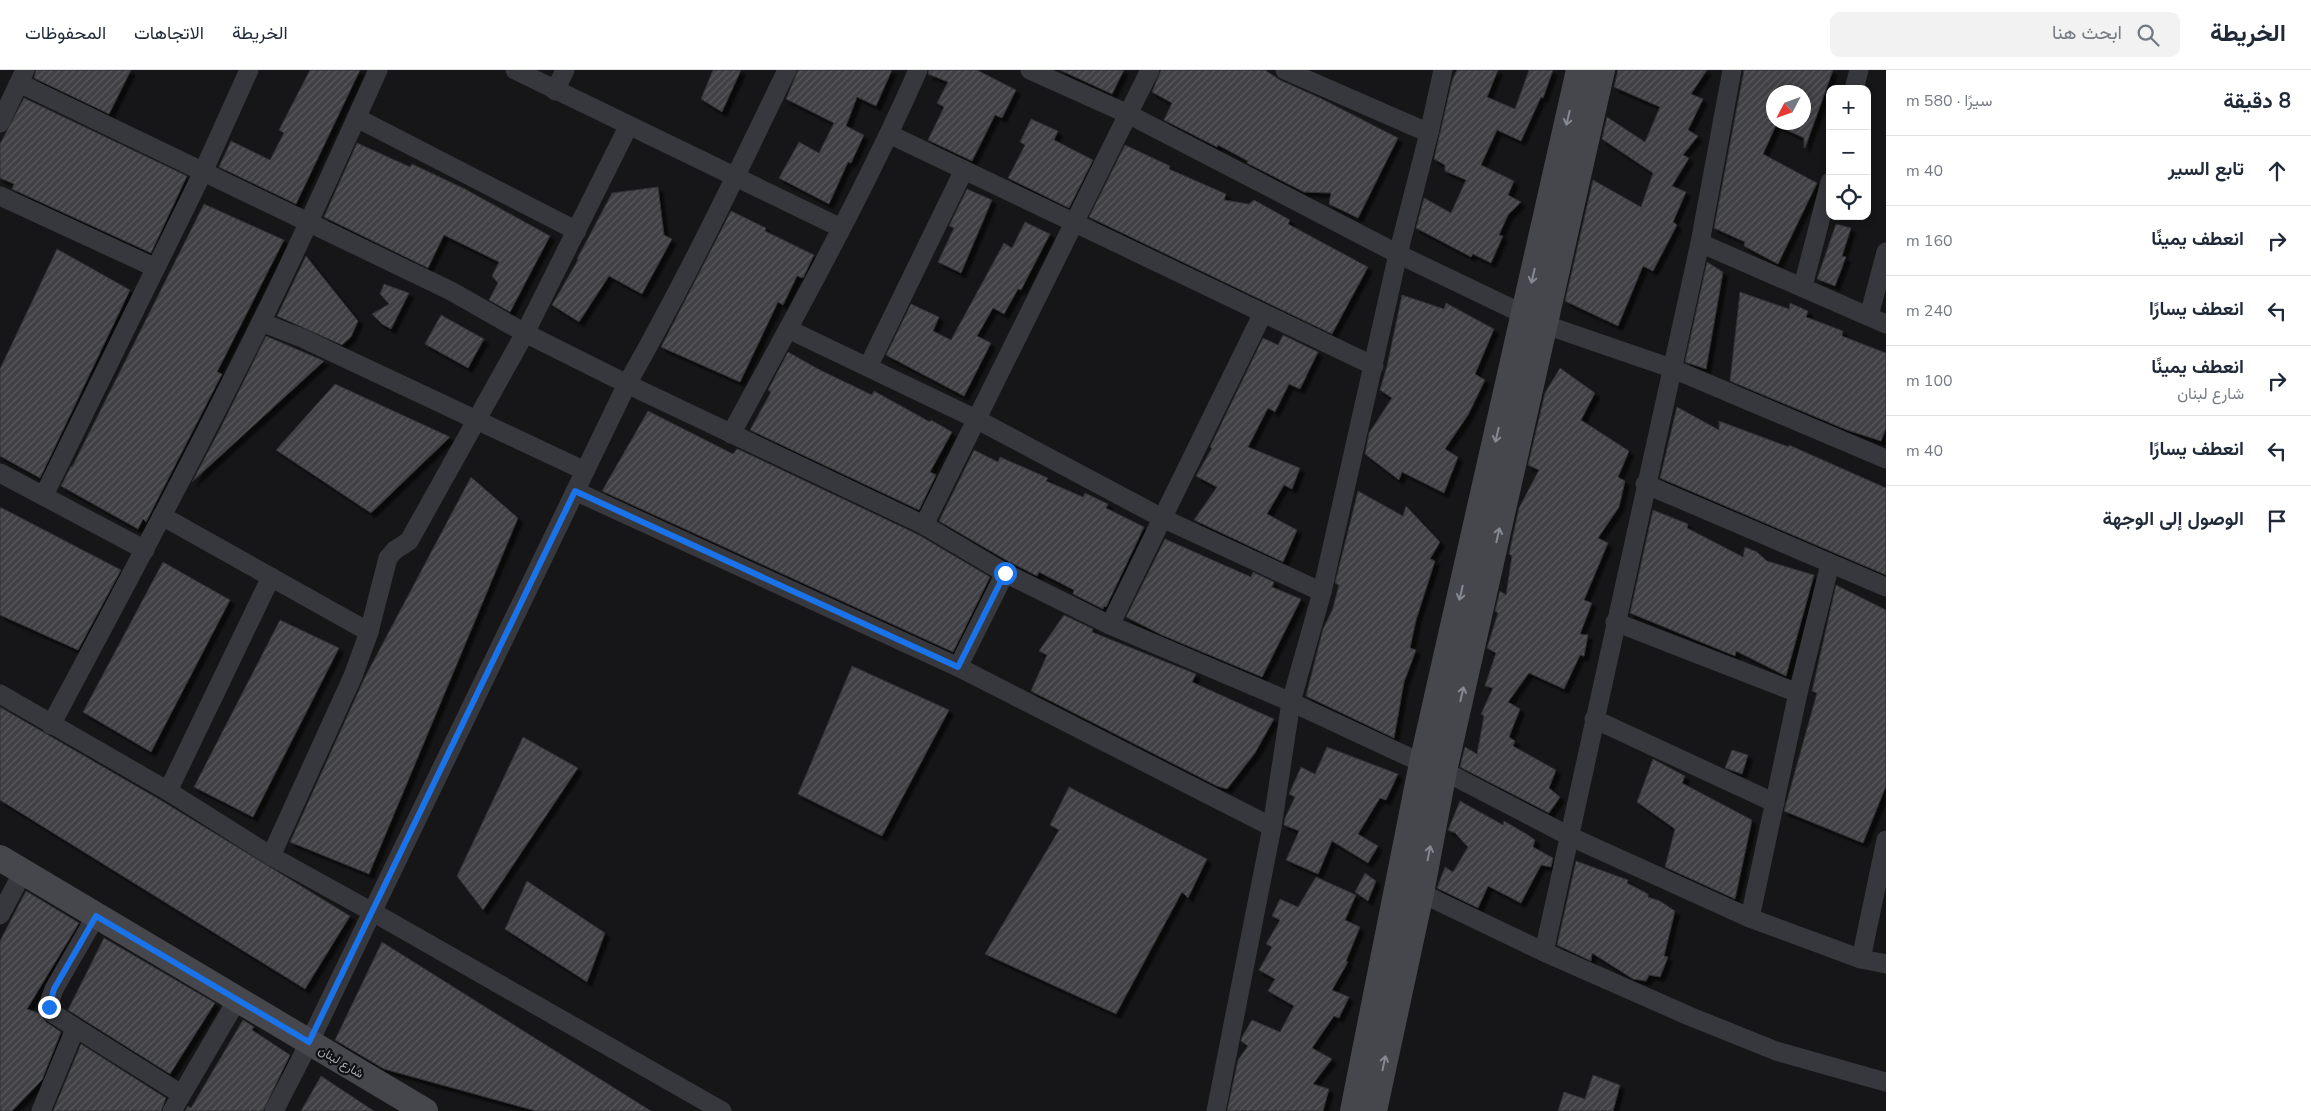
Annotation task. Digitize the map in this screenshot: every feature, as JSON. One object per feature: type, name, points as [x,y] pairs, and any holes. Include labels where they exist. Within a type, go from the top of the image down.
[{"type":"street","points":[[44,496],[203,172],[249,70]]},
{"type":"street","points":[[52,725],[145,550],[262,322],[378,70]]},
{"type":"street","points":[[514,70],[841,228]]},
{"type":"street","points":[[555,91],[565,70]]},
{"type":"street","points":[[274,1111],[627,384],[650,344],[735,178],[787,70]]},
{"type":"street","points":[[731,434],[890,134],[918,70]]},
{"type":"street","points":[[1030,70],[1128,114],[1398,254],[1535,320],[1670,368],[1886,459]]},
{"type":"street","points":[[924,525],[1150,70]]},
{"type":"street","points":[[1285,70],[1306,75],[1429,133]]},
{"type":"street","points":[[1216,1111],[1272,827],[1290,702],[1322,592],[1398,254],[1443,70]]},
{"type":"street","points":[[1535,320],[1579,70]]},
{"type":"street","points":[[1353,1111],[1535,320],[1602,70]]},
{"type":"street","points":[[1544,952],[1670,368],[1700,243],[1732,70]]},
{"type":"street","points":[[1855,85],[1859,70]]},
{"type":"street","points":[[0,123],[22,76],[203,172],[310,221],[451,291],[525,333],[627,384],[924,525],[1005,573],[1110,625],[1290,702],[1433,767],[1569,836],[1750,918],[1861,959],[1886,964]]},
{"type":"street","points":[[357,118],[577,231]]},
{"type":"street","points":[[270,856],[354,676],[369,632],[388,558],[395,550],[410,541],[478,420],[525,333],[628,126]]},
{"type":"street","points":[[890,134],[1374,366]]},
{"type":"street","points":[[868,367],[964,170]]},
{"type":"street","points":[[0,196],[156,268]]},
{"type":"street","points":[[1803,286],[1826,197]]},
{"type":"street","points":[[1700,243],[1878,320],[1886,252]]},
{"type":"street","points":[[1110,625],[1263,313]]},
{"type":"street","points":[[262,322],[302,338],[585,471]]},
{"type":"street","points":[[788,329],[976,420],[1162,518],[1322,592]]},
{"type":"street","points":[[0,473],[145,550]]},
{"type":"street","points":[[1645,484],[1886,587]]},
{"type":"street","points":[[575,491],[958,667],[1272,827]]},
{"type":"street","points":[[162,516],[369,632]]},
{"type":"street","points":[[1750,918],[1798,693],[1830,564]]},
{"type":"street","points":[[958,667],[1005,573]]},
{"type":"street","points":[[168,791],[271,577]]},
{"type":"street","points":[[1615,622],[1798,693]]},
{"type":"street","points":[[0,694],[168,791],[270,856],[722,1111]]},
{"type":"street","points":[[1594,719],[1775,803]]},
{"type":"street","points":[[1374,1111],[1421,893],[1433,767]]},
{"type":"street","points":[[1861,959],[1886,840]]},
{"type":"street","name":"شارع لبنان","points":[[0,858],[425,1111]]},
{"type":"street","points":[[0,915],[23,872]]},
{"type":"street","points":[[1421,893],[1544,952],[1689,1016],[1776,1051],[1886,1082]]},
{"type":"street","points":[[96,916],[50,1000],[49,1007],[52,1013],[75,1029],[181,1094]]},
{"type":"street","points":[[172,1111],[238,1000]]},
{"type":"street","points":[[41,1111],[75,1029]]},
{"type":"building","points":[[36,70],[131,70],[109,114],[34,78]]},
{"type":"building","points":[[310,70],[360,70],[296,204],[219,167],[231,141],[270,160],[284,133],[279,130]]},
{"type":"building","points":[[713,70],[741,70],[722,112],[701,99]]},
{"type":"building","points":[[798,70],[892,70],[876,106],[857,97],[846,126],[864,135],[851,163],[848,162],[829,204],[779,178],[799,142],[819,153],[834,123],[786,99]]},
{"type":"building","points":[[929,70],[977,70],[1016,90],[1002,118],[995,115],[972,161],[928,140],[944,107],[937,103],[948,82],[928,74]]},
{"type":"building","points":[[1060,70],[1124,70],[1112,94]]},
{"type":"building","points":[[1161,70],[1265,70],[1280,80],[1398,138],[1358,218],[1329,204],[1331,193],[1304,192],[1247,163],[1248,161],[1218,145],[1217,147],[1164,120],[1172,103],[1152,92]]},
{"type":"building","points":[[1457,70],[1498,70],[1487,97],[1515,109],[1529,70],[1553,70],[1543,98],[1541,97],[1521,141],[1497,130],[1481,165],[1514,181],[1508,195],[1521,202],[1508,215],[1499,235],[1503,236],[1491,263],[1473,254],[1471,257],[1416,228],[1424,198],[1451,213],[1466,180],[1445,171],[1445,165],[1434,159],[1452,81]]},
{"type":"building","points":[[1618,70],[1707,70],[1691,94],[1703,99],[1688,130],[1698,136],[1683,155],[1689,158],[1672,186],[1686,192],[1673,222],[1677,225],[1653,271],[1643,266],[1618,326],[1565,301],[1593,180],[1641,207],[1653,173],[1602,139],[1607,117],[1645,142],[1660,107],[1614,87]]},
{"type":"building","points":[[1744,70],[1833,70],[1826,85],[1826,90],[1805,148],[1804,138],[1787,130],[1811,130],[1811,85],[1766,85],[1766,130],[1774,130],[1763,154],[1817,183],[1778,264],[1744,246],[1745,242],[1714,228]]},
{"type":"building","points":[[24,98],[187,176],[151,253],[12,189],[14,184],[0,178],[0,144]]},
{"type":"building","points":[[1031,119],[1058,131],[1054,140],[1093,160],[1069,208],[1008,178],[1025,145],[1020,142]]},
{"type":"building","points":[[357,143],[410,167],[412,164],[465,189],[550,236],[510,312],[489,300],[498,283],[492,276],[499,262],[444,235],[428,268],[324,217]]},
{"type":"building","points":[[1125,145],[1170,166],[1169,169],[1226,194],[1224,200],[1249,204],[1254,200],[1290,220],[1288,224],[1368,267],[1332,334],[1089,217]]},
{"type":"building","points":[[658,187],[664,235],[672,239],[642,294],[609,276],[579,322],[552,305],[578,260],[612,193]]},
{"type":"building","points":[[967,189],[992,200],[961,273],[938,262],[954,228],[949,226]]},
{"type":"building","points":[[204,204],[284,240],[217,372],[222,374],[146,522],[143,519],[138,529],[61,486]]},
{"type":"building","points":[[731,211],[766,228],[765,231],[814,255],[803,278],[797,276],[783,305],[778,302],[740,382],[661,347]]},
{"type":"building","points":[[1025,222],[1050,234],[1021,290],[1018,289],[1004,314],[993,308],[977,336],[991,343],[964,396],[886,355],[911,304],[939,317],[933,331],[951,340],[1004,243],[1012,248]]},
{"type":"building","points":[[1836,224],[1851,228],[1842,256],[1846,257],[1835,286],[1817,279]]},
{"type":"building","points":[[57,249],[130,290],[40,478],[0,456],[0,369]]},
{"type":"building","points":[[306,256],[358,321],[351,337],[342,345],[277,316]]},
{"type":"building","points":[[1707,262],[1723,272],[1706,369],[1685,362]]},
{"type":"building","points":[[384,284],[409,293],[391,329],[382,324],[372,314],[389,304],[380,294]]},
{"type":"building","points":[[1740,292],[1789,309],[1790,303],[1808,311],[1806,317],[1843,331],[1842,336],[1886,353],[1886,428],[1881,441],[1847,430],[1730,381]]},
{"type":"building","points":[[1402,295],[1444,309],[1446,303],[1494,329],[1475,374],[1485,380],[1468,415],[1445,449],[1458,457],[1444,493],[1402,472],[1399,480],[1365,454],[1369,433],[1392,398],[1380,390]]},
{"type":"building","points":[[441,315],[484,339],[468,368],[425,344]]},
{"type":"building","points":[[1283,335],[1318,352],[1300,389],[1289,384],[1275,412],[1268,408],[1248,447],[1300,468],[1292,489],[1284,485],[1267,514],[1297,530],[1283,562],[1194,520],[1217,487],[1196,476],[1212,448],[1210,447],[1263,338],[1278,345]]},
{"type":"building","points":[[266,336],[324,361],[192,482],[221,427]]},
{"type":"building","points":[[788,352],[872,395],[874,391],[952,432],[930,472],[936,475],[919,510],[750,430],[771,392],[768,390]]},
{"type":"building","points":[[1560,368],[1595,393],[1581,420],[1629,451],[1618,477],[1625,481],[1619,507],[1598,538],[1608,543],[1584,600],[1592,603],[1580,634],[1588,635],[1584,656],[1580,655],[1564,689],[1529,673],[1508,702],[1520,709],[1509,737],[1515,741],[1513,746],[1556,770],[1549,788],[1560,797],[1549,813],[1460,767],[1465,747],[1477,754],[1484,716],[1481,714],[1493,688],[1485,686],[1496,653],[1487,648],[1498,613],[1495,611],[1500,591],[1506,595],[1512,556],[1509,554],[1519,508],[1539,470],[1528,465],[1545,393]]},
{"type":"building","points":[[335,384],[450,437],[371,513],[276,450]]},
{"type":"building","points":[[1677,407],[1719,430],[1719,421],[1789,447],[1789,445],[1886,488],[1886,575],[1660,478]]},
{"type":"building","points":[[648,411],[733,454],[738,449],[919,535],[990,577],[953,652],[602,491]]},
{"type":"building","points":[[974,450],[998,462],[1000,457],[1048,478],[1046,481],[1083,497],[1085,493],[1108,504],[1106,508],[1144,527],[1106,607],[1104,606],[1103,609],[1073,594],[1074,590],[1039,572],[1037,576],[939,521]]},
{"type":"building","points":[[471,477],[518,518],[369,874],[290,842],[365,677]]},
{"type":"building","points":[[1358,491],[1403,516],[1406,506],[1440,542],[1430,559],[1435,561],[1416,620],[1410,648],[1416,650],[1404,682],[1394,738],[1306,696],[1323,629],[1332,611],[1339,585],[1335,583]]},
{"type":"building","points":[[0,507],[121,570],[78,650],[0,615]]},
{"type":"building","points":[[1653,510],[1688,524],[1687,528],[1743,557],[1745,547],[1757,552],[1767,561],[1814,575],[1786,676],[1736,651],[1735,656],[1630,613]]},
{"type":"building","points":[[1165,539],[1251,577],[1253,572],[1274,582],[1272,587],[1301,599],[1262,677],[1162,635],[1126,617]]},
{"type":"building","points":[[163,562],[230,600],[151,752],[83,712]]},
{"type":"building","points":[[1836,585],[1886,610],[1886,786],[1863,843],[1784,811],[1817,693],[1812,691]]},
{"type":"building","points":[[1064,615],[1093,629],[1092,632],[1196,674],[1192,682],[1274,719],[1255,753],[1227,789],[1217,786],[1031,691],[1047,655],[1039,651]]},
{"type":"building","points":[[280,620],[339,648],[253,817],[194,787]]},
{"type":"building","points":[[852,666],[949,710],[882,836],[798,794]]},
{"type":"building","points":[[0,707],[162,801],[350,916],[305,989],[0,800]]},
{"type":"building","points":[[523,737],[578,768],[483,910],[457,876]]},
{"type":"building","points":[[1327,747],[1398,774],[1386,800],[1380,798],[1358,834],[1378,846],[1368,863],[1332,841],[1318,874],[1286,860],[1299,831],[1284,825],[1285,818],[1295,797],[1289,794],[1301,767],[1315,774]]},
{"type":"building","points":[[1732,750],[1748,755],[1742,774],[1725,768]]},
{"type":"building","points":[[1653,759],[1685,776],[1682,783],[1752,820],[1735,899],[1665,867],[1675,829],[1637,802]]},
{"type":"building","points":[[1069,787],[1207,859],[1188,898],[1182,892],[1116,1014],[985,954],[1059,830],[1050,825]]},
{"type":"building","points":[[1460,801],[1503,825],[1504,821],[1528,835],[1535,840],[1533,847],[1553,858],[1551,867],[1541,865],[1521,903],[1488,886],[1478,908],[1437,888],[1445,867],[1453,872],[1468,847],[1455,833],[1448,830]]},
{"type":"building","points":[[1576,861],[1628,880],[1627,883],[1648,894],[1648,897],[1660,901],[1675,911],[1664,956],[1668,957],[1660,977],[1649,975],[1646,981],[1633,979],[1592,953],[1591,961],[1557,945]]},
{"type":"building","points":[[1365,873],[1376,881],[1368,901],[1355,892]]},
{"type":"building","points":[[1316,877],[1356,895],[1345,920],[1360,927],[1346,961],[1348,962],[1332,990],[1349,997],[1339,1018],[1334,1016],[1312,1048],[1332,1059],[1313,1084],[1329,1089],[1323,1111],[1227,1111],[1238,1060],[1248,1046],[1241,1041],[1242,1037],[1252,1020],[1280,1032],[1294,1006],[1268,991],[1275,979],[1259,970],[1272,947],[1266,944],[1280,920],[1272,916],[1280,899],[1298,907]]},
{"type":"building","points":[[527,881],[605,933],[587,982],[505,929]]},
{"type":"building","points":[[26,891],[79,923],[27,1009],[41,1014],[46,1022],[61,1032],[42,1080],[12,1111],[0,1111],[0,941]]},
{"type":"building","points":[[104,938],[215,1003],[170,1074],[68,1010]]},
{"type":"building","points":[[382,942],[651,1111],[536,1111],[384,1069],[335,1040]]},
{"type":"building","points":[[243,1020],[254,1027],[252,1030],[290,1055],[263,1111],[185,1111],[188,1106],[191,1108]]},
{"type":"building","points":[[81,1044],[166,1098],[161,1111],[53,1111]]},
{"type":"building","points":[[1593,1075],[1620,1085],[1613,1111],[1558,1111],[1564,1092],[1585,1099]]},
{"type":"building","points":[[321,1076],[374,1111],[301,1111]]},
{"type":"route","points":[[49,1007],[54,989],[96,916],[309,1042],[575,491],[958,667],[1005,573]]}]
